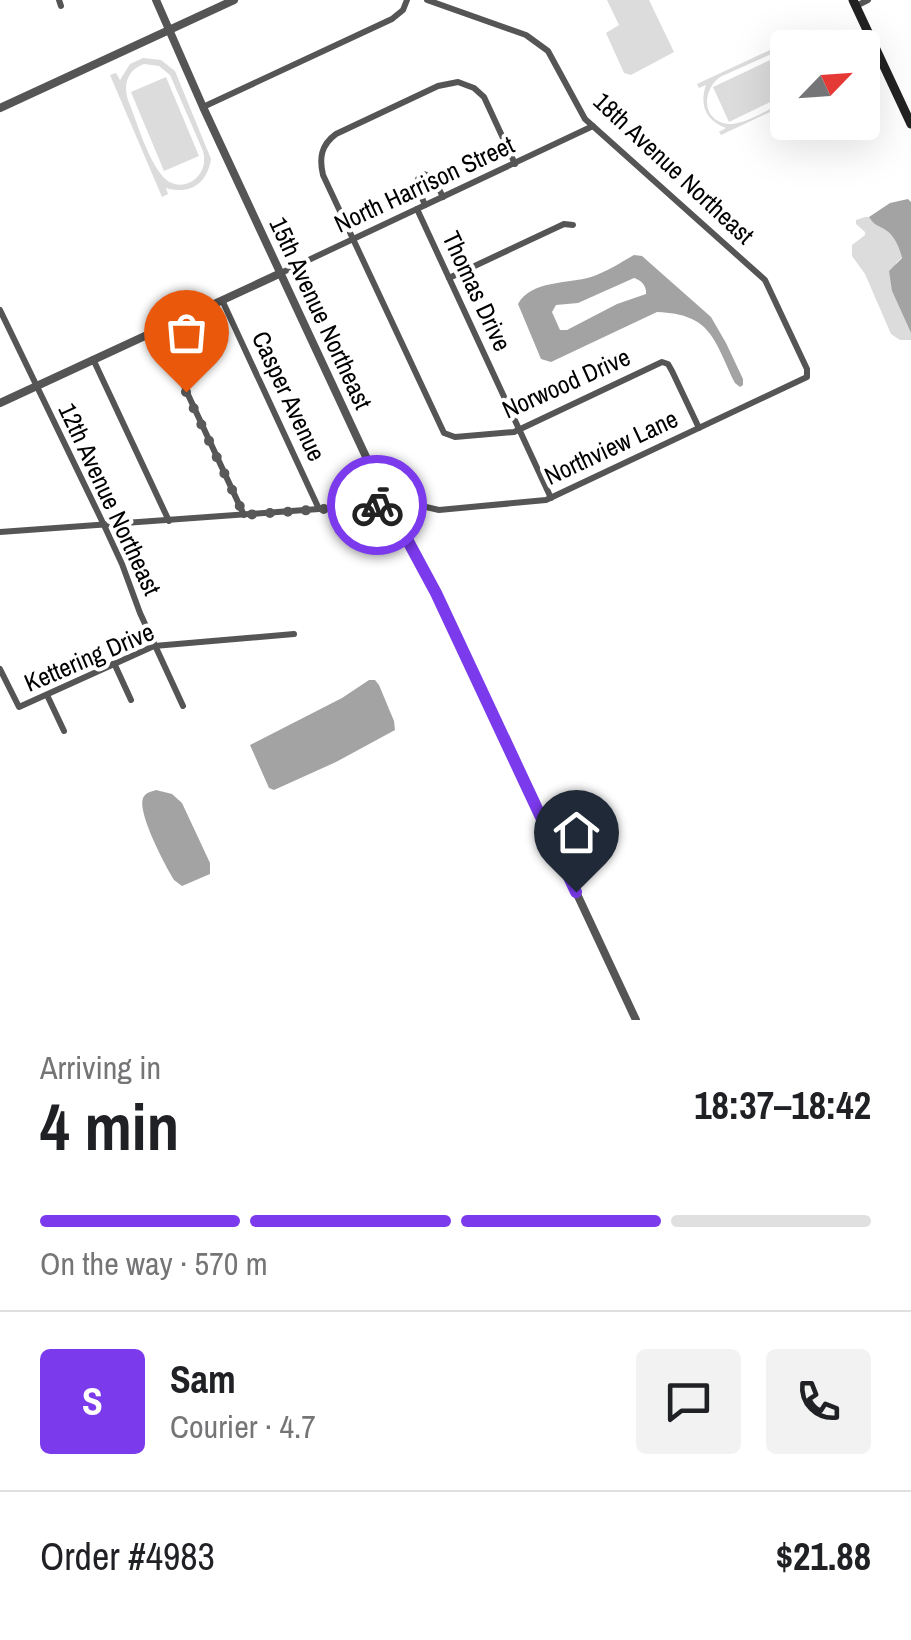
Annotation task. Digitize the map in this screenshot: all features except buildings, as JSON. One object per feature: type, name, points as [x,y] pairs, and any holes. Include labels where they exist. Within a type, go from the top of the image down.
[{"type":"main road","points":[[854,3],[911,124]]},
{"type":"street","name":"15th Avenue Northeast","points":[[156,0],[388,504],[436,593],[636,1020]]},
{"type":"street","points":[[0,108],[234,0]]},
{"type":"street","points":[[203,107],[392,19],[403,10],[407,0]]},
{"type":"street","name":"18th Avenue Northeast","points":[[427,0],[538,42],[556,62],[581,114],[766,280],[808,376]]},
{"type":"street","points":[[854,3],[868,0]]},
{"type":"street","points":[[352,240],[322,176],[324,146],[336,134],[438,86],[458,82],[479,92],[515,164]]},
{"type":"street","name":"North Harrison Street","points":[[0,403],[593,126]]},
{"type":"street","points":[[426,205],[416,184],[424,174],[432,177],[442,197]]},
{"type":"street","name":"Thomas Drive","points":[[417,209],[552,498]]},
{"type":"street","points":[[448,278],[564,224],[573,225]]},
{"type":"street","name":"Norwood Drive","points":[[352,240],[444,433],[455,438],[520,430],[662,362],[672,371],[699,428]]},
{"type":"street","name":"Casper Avenue","points":[[222,300],[319,509]]},
{"type":"street","name":"12th Avenue Northeast","points":[[0,310],[103,523],[183,706]]},
{"type":"street","points":[[158,330],[244,515]]},
{"type":"street","points":[[93,359],[169,520]]},
{"type":"street","name":"Northview Lane","points":[[1,529],[388,504],[439,510],[537,502],[808,376]]},
{"type":"street","name":"Kettering Drive","points":[[0,670],[19,708],[154,646],[294,634]]},
{"type":"street","points":[[114,663],[131,700]]},
{"type":"street","points":[[47,694],[64,731]]},
{"type":"shaded area","points":[[607,0],[649,0],[674,52],[631,75],[624,73],[606,33],[619,25]]},
{"type":"shaded area","points":[[770,50],[770,55],[714,83],[707,105],[720,122],[742,122],[770,109],[721,135],[719,132],[726,128],[709,117],[704,106],[706,85],[699,88],[697,84]]},
{"type":"shaded area","points":[[143,58],[161,60],[175,71],[211,159],[206,175],[196,186],[183,190],[166,188],[168,194],[162,197],[110,75],[116,73],[120,80],[130,64]],"holes":[[[144,64],[159,66],[170,75],[203,151],[202,170],[191,182],[183,184],[167,180],[155,165],[127,94],[128,78],[134,70]]]},
{"type":"shaded area","points":[[770,60],[770,102],[729,122],[713,87]]},
{"type":"shaded area","points":[[166,77],[199,156],[164,171],[131,92]]},
{"type":"shaded area","points":[[908,199],[911,333],[892,291],[889,271],[902,258],[900,251],[890,234],[869,217],[890,203]]},
{"type":"shaded area","points":[[865,217],[890,234],[900,250],[902,257],[896,263],[892,291],[911,340],[900,340],[891,334],[865,274],[852,256],[852,245],[865,235],[856,220]]},
{"type":"shaded area","points":[[634,255],[642,256],[711,317],[743,385],[735,383],[709,332],[689,318],[675,314],[657,312],[551,362],[541,359],[518,304],[524,296],[541,287],[591,277]],"holes":[[[634,278],[641,282],[646,294],[560,330],[552,312],[556,305],[578,303]]]},
{"type":"shaded area","points":[[369,680],[379,685],[395,730],[336,762],[274,790],[269,788],[250,745]]},
{"type":"shaded area","points":[[156,790],[172,794],[182,803],[210,863],[210,874],[182,886],[174,880],[153,840],[142,805],[147,793]]},
{"type":"way so far","points":[[186,392],[244,515],[377,505]]},
{"type":"route","points":[[377,505],[388,504],[429,580],[576,892]]}]
